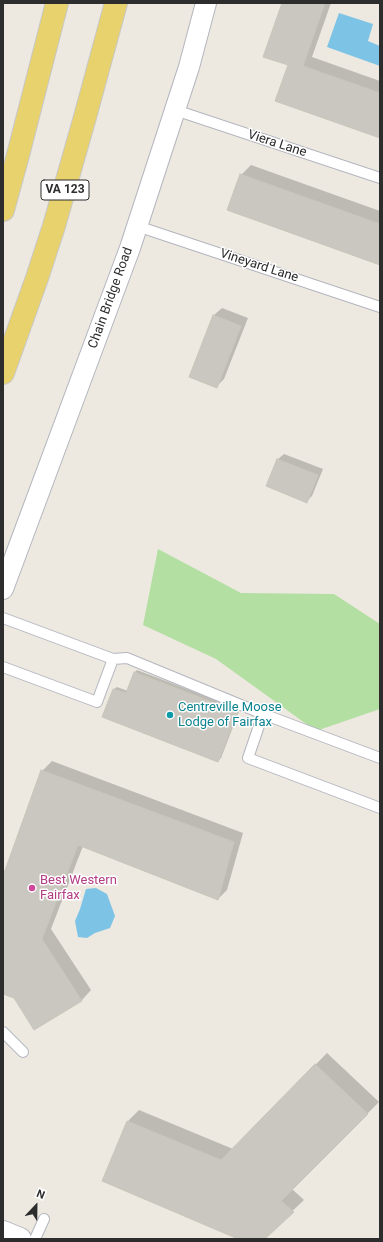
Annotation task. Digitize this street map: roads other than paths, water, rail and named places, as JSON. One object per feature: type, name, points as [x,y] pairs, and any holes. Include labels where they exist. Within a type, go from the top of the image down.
[{"type":"main road","points":[[3,210],[57,3]]},
{"type":"main road","name":"VA 123","points":[[3,373],[54,226],[86,118],[116,3]]},
{"type":"street","name":"Chain Bridge Road","points":[[3,589],[9,556],[121,273],[189,67],[206,3]]},
{"type":"street","points":[[3,1232],[20,1239]]},
{"type":"lane","name":"Viera Lane","points":[[175,110],[380,178]]},
{"type":"lane","name":"Vineyard Lane","points":[[137,226],[380,307]]},
{"type":"lane","points":[[3,618],[113,659],[127,658],[263,714],[380,758]]},
{"type":"lane","points":[[3,667],[97,702],[113,659]]},
{"type":"lane","points":[[263,714],[248,758],[380,808]]},
{"type":"lane","points":[[3,1032],[23,1052]]},
{"type":"lane","points":[[35,1239],[44,1219]]},
{"type":"water","points":[[339,13],[373,24],[368,41],[380,46],[380,66],[327,47]]},
{"type":"water","points":[[96,888],[107,894],[115,916],[110,928],[95,933],[87,938],[78,937],[75,921],[86,889]]},
{"type":"place","name":"Centreville Moose Lodge of Fairfax","points":[[170,715]]},
{"type":"place","name":"Best Western Fairfax","points":[[32,888]]}]
